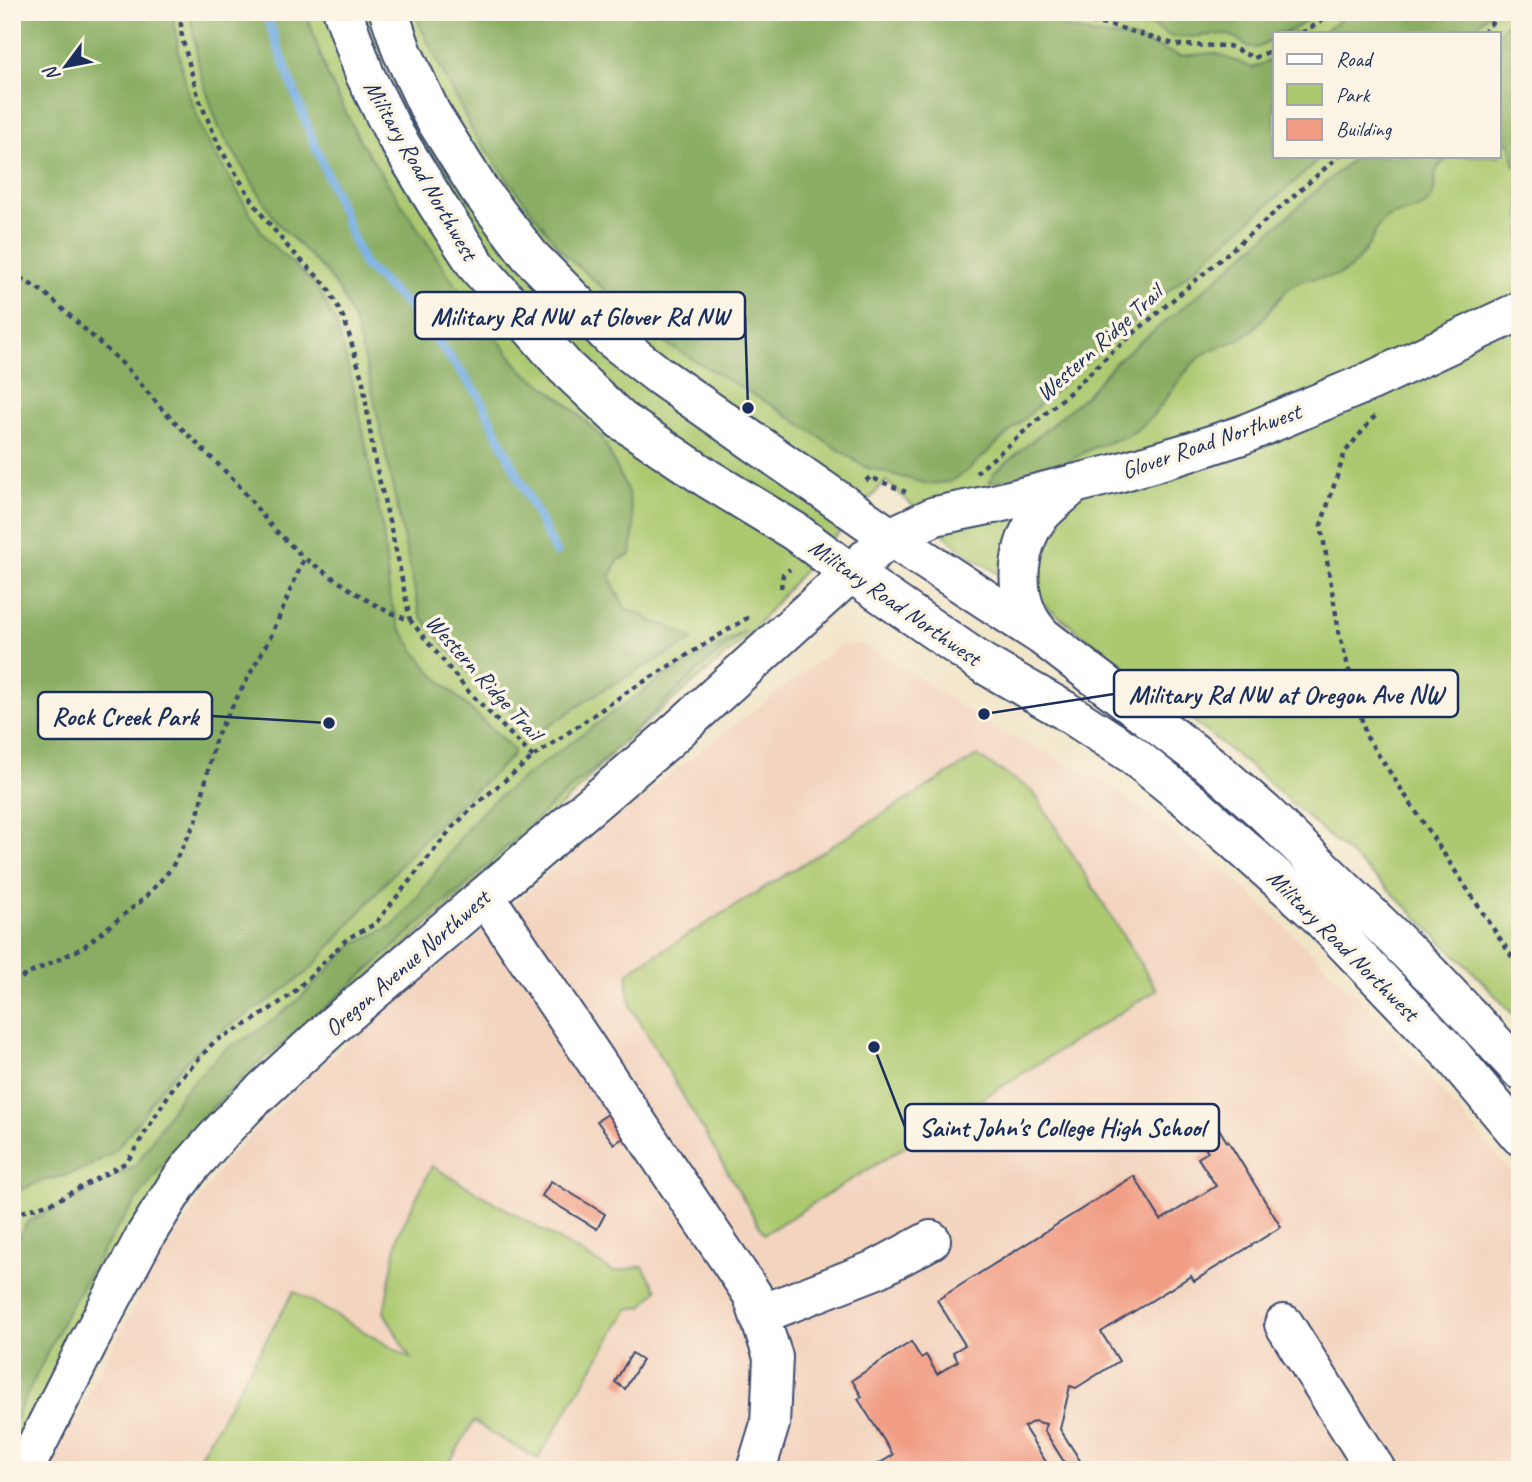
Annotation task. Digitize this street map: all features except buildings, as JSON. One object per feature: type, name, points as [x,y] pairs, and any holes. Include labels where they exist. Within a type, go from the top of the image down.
[{"type":"main road","name":"Military Road Northwest","points":[[342,12],[365,75],[396,135],[438,206],[477,266],[565,368],[621,420],[707,478],[794,531],[982,663],[1064,710],[1130,753],[1191,802],[1314,911],[1451,1054],[1520,1136]]},
{"type":"main road","name":"Military Road Northwest","points":[[388,12],[402,51],[431,113],[478,188],[530,257],[611,338],[661,377],[890,537],[1042,636],[1214,768],[1265,813],[1431,975],[1520,1070]]},
{"type":"main road","name":"Glover Road Northwest","points":[[890,537],[934,516],[994,504],[1183,454],[1289,417],[1520,311]]},
{"type":"main road","points":[[1042,636],[1029,619],[1019,584],[1024,545],[1029,531],[1040,516],[1074,484]]},
{"type":"main road","name":"Oregon Avenue Northwest","points":[[24,1470],[130,1263],[166,1202],[191,1166],[249,1103],[434,938],[667,740],[890,537]]},
{"type":"main road","points":[[485,896],[752,1294],[773,1357],[770,1424],[756,1470]]},
{"type":"main road","points":[[759,1315],[877,1269],[931,1240]]},
{"type":"main road","points":[[1284,1324],[1376,1470]]},
{"type":"path","points":[[180,12],[182,38],[199,99],[220,148],[259,211],[288,247],[327,286],[345,321],[363,382],[374,457],[410,620]]},
{"type":"path","points":[[1063,12],[1074,20],[1114,26],[1177,46],[1229,46],[1254,58],[1273,50]]},
{"type":"path","points":[[1304,32],[1335,12]]},
{"type":"path","points":[[1484,32],[1501,12]]},
{"type":"path","name":"Western Ridge Trail","points":[[969,479],[1337,158]]},
{"type":"path","name":"Western Ridge Trail","points":[[12,272],[45,293],[125,366],[162,409],[236,482],[271,526],[304,558],[350,589],[410,620],[467,690],[533,757],[626,692],[755,612]]},
{"type":"path","points":[[1383,407],[1345,452],[1321,525],[1339,632],[1366,736],[1520,969]]},
{"type":"path","points":[[865,482],[870,477],[910,494]]},
{"type":"path","points":[[12,982],[82,948],[145,898],[170,869],[197,819],[214,744],[272,634],[304,558]]},
{"type":"path","points":[[773,596],[782,587],[783,574],[789,570]]},
{"type":"path","points":[[12,1215],[54,1202],[127,1162],[174,1086],[215,1041],[251,1023],[291,995],[348,938],[375,924],[452,828],[533,757]]},
{"type":"shaded area","points":[[859,644],[878,651],[995,729],[1111,786],[1239,883],[1374,1012],[1520,1182],[1520,1470],[49,1470],[150,1274],[224,1163],[302,1082],[636,800],[838,646]]},
{"type":"green space","points":[[12,12],[1520,12],[1520,1022],[1385,886],[1257,772],[1030,594],[961,550],[886,481],[745,639],[619,746],[579,789],[528,836],[256,1076],[12,1466]]},
{"type":"green space","points":[[12,12],[172,12],[187,89],[204,135],[261,231],[270,243],[316,285],[335,321],[360,416],[383,532],[390,599],[400,628],[432,673],[514,750],[504,764],[438,824],[311,969],[273,998],[212,1037],[188,1059],[160,1089],[115,1151],[90,1166],[41,1181],[12,1194]]},
{"type":"green space","points":[[190,12],[306,12],[327,74],[360,141],[456,286],[522,370],[563,400],[602,437],[628,492],[634,525],[631,555],[618,560],[610,578],[625,608],[694,640],[604,689],[537,734],[466,670],[420,615],[370,380],[354,322],[341,293],[325,271],[277,223],[219,128],[200,72]]},
{"type":"green space","points":[[416,12],[1044,12],[1063,27],[1092,34],[1133,38],[1180,56],[1215,53],[1253,68],[1273,59],[1273,158],[1321,158],[1083,365],[967,471],[950,482],[928,484],[865,467],[776,408],[646,332],[621,304],[563,253],[474,134],[420,26]]},
{"type":"green space","points":[[1086,12],[1319,12],[1293,29],[1273,32],[1273,39],[1256,48],[1248,47],[1227,35],[1173,37],[1142,21]]},
{"type":"green space","points":[[1351,12],[1490,12],[1471,32],[1323,32]]},
{"type":"green space","points":[[1516,12],[1520,12],[1520,169],[1514,164],[1511,145],[1504,139],[1500,141],[1499,32]]},
{"type":"green space","points":[[1354,158],[1451,158],[1438,168],[1433,194],[1424,206],[1384,220],[1362,254],[1346,271],[1296,283],[1250,332],[1200,357],[1159,408],[1138,429],[1088,450],[1049,472],[989,482],[994,473],[1084,397],[1119,359],[1191,301]]},
{"type":"green space","points":[[746,630],[700,669],[464,887],[303,1028],[249,1071],[202,1118],[163,1164],[113,1234],[68,1310],[12,1426],[12,1264],[17,1241],[29,1221],[136,1165],[182,1093],[224,1050],[258,1031],[296,1002],[354,944],[394,925],[470,825],[493,801],[660,679]]},
{"type":"green space","points":[[977,756],[1033,791],[1157,990],[764,1234],[631,1007],[628,972]]},
{"type":"green space","points":[[432,1166],[614,1272],[643,1266],[657,1290],[643,1307],[628,1309],[538,1459],[474,1421],[445,1470],[192,1470],[294,1291],[410,1358],[384,1312],[398,1235]]},
{"type":"waterway","points":[[265,12],[310,133],[364,265],[413,310],[478,394],[556,553]]},
{"type":"place","name":"Military Rd NW at Glover Rd NW","points":[[748,408]]},
{"type":"place","name":"Military Rd NW at Oregon Ave NW","points":[[984,714]]},
{"type":"place","name":"Rock Creek Park","points":[[329,723]]},
{"type":"place","name":"Saint John's College High School","points":[[874,1047]]}]
